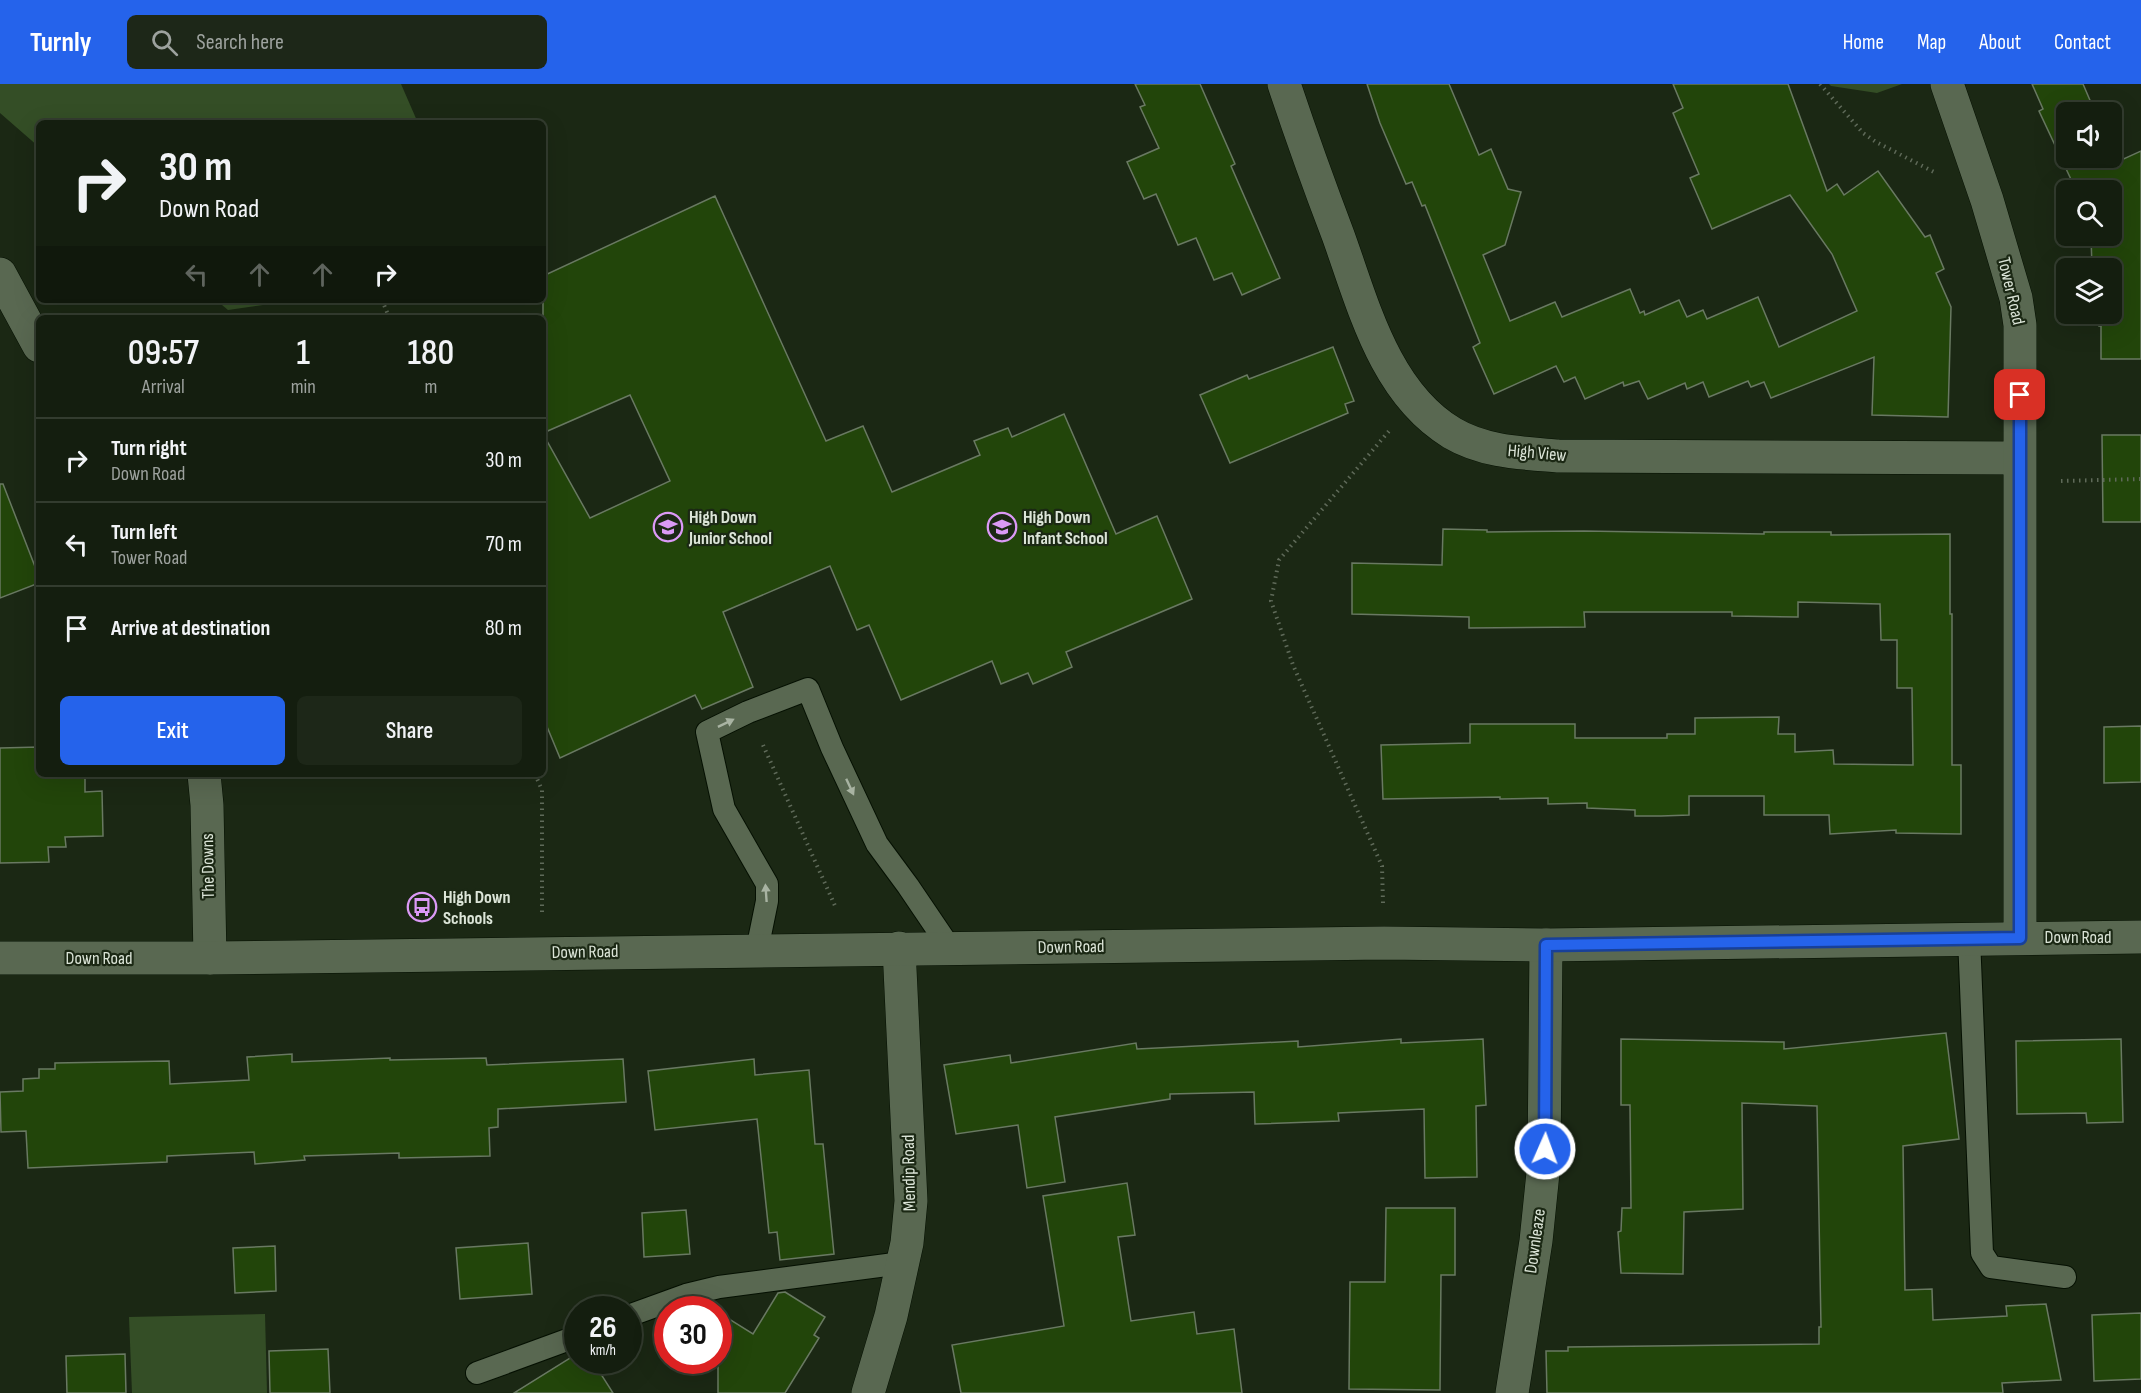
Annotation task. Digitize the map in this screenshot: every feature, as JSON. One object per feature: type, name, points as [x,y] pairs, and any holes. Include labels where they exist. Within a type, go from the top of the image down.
[{"type":"street","name":"High View","points":[[1284,84],[1366,312],[1390,365],[1414,401],[1449,431],[1465,440],[1503,451],[1558,456],[2019,469]]},
{"type":"street","name":"Tower Road","points":[[1947,84],[1987,200],[2018,312],[2021,353],[2019,469],[2020,938]]},
{"type":"street","points":[[0,274],[36,340]]},
{"type":"street","name":"The Downs","points":[[204,777],[207,806],[210,958]]},
{"type":"street","name":"Down Road","points":[[0,958],[210,958],[1384,943],[1546,945],[2141,937]]},
{"type":"street","name":"Downleaze","points":[[1512,1393],[1536,1241],[1544,1163],[1546,945]]},
{"type":"street","name":"Mendip Road","points":[[868,1393],[877,1367],[902,1263],[909,1221],[912,1181],[899,948]]},
{"type":"lane","points":[[758,950],[768,901],[767,884],[724,809],[707,732],[748,712],[808,689],[831,748],[877,844],[950,948]]},
{"type":"lane","points":[[1969,938],[1982,1253],[1991,1267],[2065,1277]]},
{"type":"lane","points":[[642,1311],[686,1295],[719,1287],[902,1263]]},
{"type":"lane","points":[[477,1373],[564,1341]]},
{"type":"path","points":[[1820,84],[1854,124],[1876,142],[1987,200]]},
{"type":"path","points":[[1384,943],[1382,866],[1293,665],[1271,601],[1279,560],[1414,401]]},
{"type":"path","points":[[2019,469],[2141,479]]},
{"type":"path","points":[[748,712],[854,949]]},
{"type":"path","points":[[536,777],[542,790],[542,953]]},
{"type":"green space","points":[[0,84],[401,84],[417,120],[36,120],[36,144],[0,113]]},
{"type":"green space","points":[[1829,84],[1902,84],[1877,93]]},
{"type":"green space","points":[[220,303],[278,303],[228,310]]},
{"type":"green space","points":[[265,1314],[267,1393],[132,1393],[129,1317]]},
{"type":"building","points":[[1135,84],[1200,84],[1235,164],[1231,166],[1280,278],[1242,295],[1232,273],[1214,280],[1196,238],[1178,245],[1156,194],[1144,199],[1127,162],[1159,148],[1140,107],[1145,105]]},
{"type":"building","points":[[1367,84],[1449,84],[1479,155],[1491,149],[1508,189],[1521,192],[1505,245],[1483,255],[1510,321],[1555,302],[1562,317],[1630,289],[1640,313],[1644,311],[1645,315],[1679,300],[1687,317],[1703,310],[1707,319],[1758,297],[1779,347],[1857,311],[1832,254],[1790,195],[1712,229],[1690,178],[1699,174],[1673,113],[1683,108],[1673,84],[1788,84],[1827,191],[1837,184],[1844,195],[1878,171],[1925,237],[1930,235],[1944,269],[1936,273],[1951,307],[1948,417],[1872,415],[1874,357],[1771,398],[1764,382],[1751,387],[1748,381],[1709,397],[1703,382],[1687,389],[1685,383],[1648,399],[1639,381],[1624,386],[1623,382],[1585,399],[1575,377],[1564,382],[1556,366],[1494,394],[1473,347],[1480,343],[1425,205],[1422,206],[1412,182],[1406,184],[1380,123]]},
{"type":"building","points":[[2032,84],[2083,84],[2091,102],[2056,102],[2056,147],[2039,111],[2043,109]]},
{"type":"building","points":[[2141,151],[2141,359],[2101,359],[2101,326],[2099,324],[2122,324],[2122,258],[2092,258],[2091,246],[2122,246],[2122,180],[2071,180],[2066,168],[2122,168],[2122,160]]},
{"type":"building","points":[[715,196],[826,441],[863,426],[892,492],[980,455],[974,441],[1008,428],[1012,437],[1064,414],[1116,534],[1157,516],[1192,599],[1066,652],[1072,667],[1033,684],[1028,673],[1001,684],[992,661],[901,700],[869,625],[857,630],[830,566],[723,612],[753,687],[702,709],[695,695],[560,758],[546,724],[546,439],[590,518],[670,481],[630,395],[546,432],[546,315],[543,315],[543,303],[546,303],[546,275]]},
{"type":"building","points":[[1333,347],[1354,401],[1345,404],[1348,413],[1230,463],[1200,395],[1247,375],[1249,379]]},
{"type":"building","points":[[2102,435],[2141,435],[2141,522],[2103,522]]},
{"type":"building","points":[[0,484],[3,484],[36,569],[36,584],[0,598]]},
{"type":"building","points":[[1443,529],[1487,530],[1487,532],[1950,534],[1952,765],[1961,765],[1961,834],[1896,833],[1896,830],[1830,834],[1829,815],[1764,815],[1764,796],[1689,796],[1689,815],[1661,816],[1635,816],[1635,810],[1587,808],[1587,803],[1548,804],[1548,798],[1383,799],[1381,745],[1470,743],[1470,724],[1575,724],[1575,738],[1667,738],[1667,734],[1695,734],[1695,718],[1779,717],[1778,734],[1795,734],[1795,752],[1833,750],[1834,764],[1913,765],[1912,688],[1897,688],[1897,640],[1881,640],[1880,604],[1798,602],[1798,617],[1732,616],[1732,612],[1584,612],[1585,627],[1469,628],[1469,617],[1352,614],[1352,563],[1442,565]]},
{"type":"building","points":[[2141,726],[2141,782],[2104,783],[2104,727]]},
{"type":"building","points":[[36,747],[36,777],[85,777],[85,792],[102,791],[103,836],[65,837],[66,847],[48,847],[49,862],[0,863],[0,748]]},
{"type":"building","points":[[1946,1033],[1959,1139],[1903,1146],[1905,1290],[1932,1289],[1933,1320],[2007,1316],[2006,1306],[2046,1304],[2061,1380],[2002,1383],[2003,1393],[1547,1393],[1546,1351],[1568,1351],[1568,1347],[1819,1344],[1819,1327],[1821,1327],[1817,1106],[1742,1103],[1743,1209],[1684,1212],[1683,1274],[1621,1273],[1618,1232],[1621,1231],[1622,1208],[1631,1208],[1630,1105],[1621,1105],[1621,1039],[1784,1042],[1784,1049]]},
{"type":"building","points":[[1401,1039],[1401,1043],[1483,1039],[1486,1105],[1476,1106],[1477,1177],[1425,1178],[1424,1109],[1338,1113],[1339,1121],[1255,1124],[1254,1092],[1170,1094],[1170,1099],[1055,1117],[1065,1182],[1027,1188],[1018,1125],[956,1134],[944,1065],[1010,1055],[1011,1063],[1136,1043],[1137,1049],[1298,1041],[1298,1047]]},
{"type":"building","points":[[2121,1039],[2123,1122],[2087,1123],[2086,1113],[2017,1114],[2016,1041]]},
{"type":"building","points":[[292,1054],[292,1062],[390,1058],[390,1060],[486,1058],[487,1065],[623,1059],[626,1102],[498,1109],[498,1127],[489,1128],[490,1156],[399,1158],[399,1153],[304,1156],[305,1160],[255,1164],[254,1152],[167,1156],[167,1162],[28,1168],[26,1131],[1,1132],[0,1092],[23,1091],[23,1079],[39,1078],[39,1069],[55,1069],[55,1063],[169,1061],[170,1084],[249,1080],[247,1057]]},
{"type":"building","points":[[754,1059],[755,1075],[809,1070],[815,1144],[823,1144],[834,1254],[780,1260],[777,1232],[769,1233],[757,1119],[655,1130],[648,1071]]},
{"type":"building","points":[[1127,1183],[1135,1235],[1118,1237],[1131,1321],[1194,1312],[1197,1334],[1234,1329],[1242,1393],[961,1393],[952,1345],[1064,1326],[1043,1196]]},
{"type":"building","points":[[1386,1208],[1455,1208],[1455,1275],[1441,1275],[1440,1390],[1349,1389],[1350,1282],[1385,1282]]},
{"type":"building","points":[[686,1210],[690,1254],[644,1257],[642,1213]]},
{"type":"building","points":[[528,1243],[532,1294],[460,1299],[456,1248]]},
{"type":"building","points":[[275,1246],[276,1291],[235,1293],[233,1248]]},
{"type":"building","points":[[785,1292],[825,1317],[814,1335],[819,1338],[785,1393],[718,1393],[718,1374],[732,1374],[732,1321],[753,1334],[778,1293]]},
{"type":"building","points":[[2141,1313],[2141,1379],[2094,1381],[2092,1315]]},
{"type":"building","points":[[328,1349],[330,1393],[270,1393],[269,1351]]},
{"type":"building","points":[[125,1354],[126,1393],[67,1393],[66,1356]]},
{"type":"building","points":[[564,1362],[564,1374],[601,1374],[613,1393],[514,1393]]},
{"type":"place","name":"High Down Junior School","points":[[668,527]]},
{"type":"place","name":"High Down Infant School","points":[[1002,527]]},
{"type":"place","name":"High Down Schools","points":[[422,907]]},
{"type":"route","points":[[1545,1149],[1546,945],[2020,938],[2020,395]]}]
